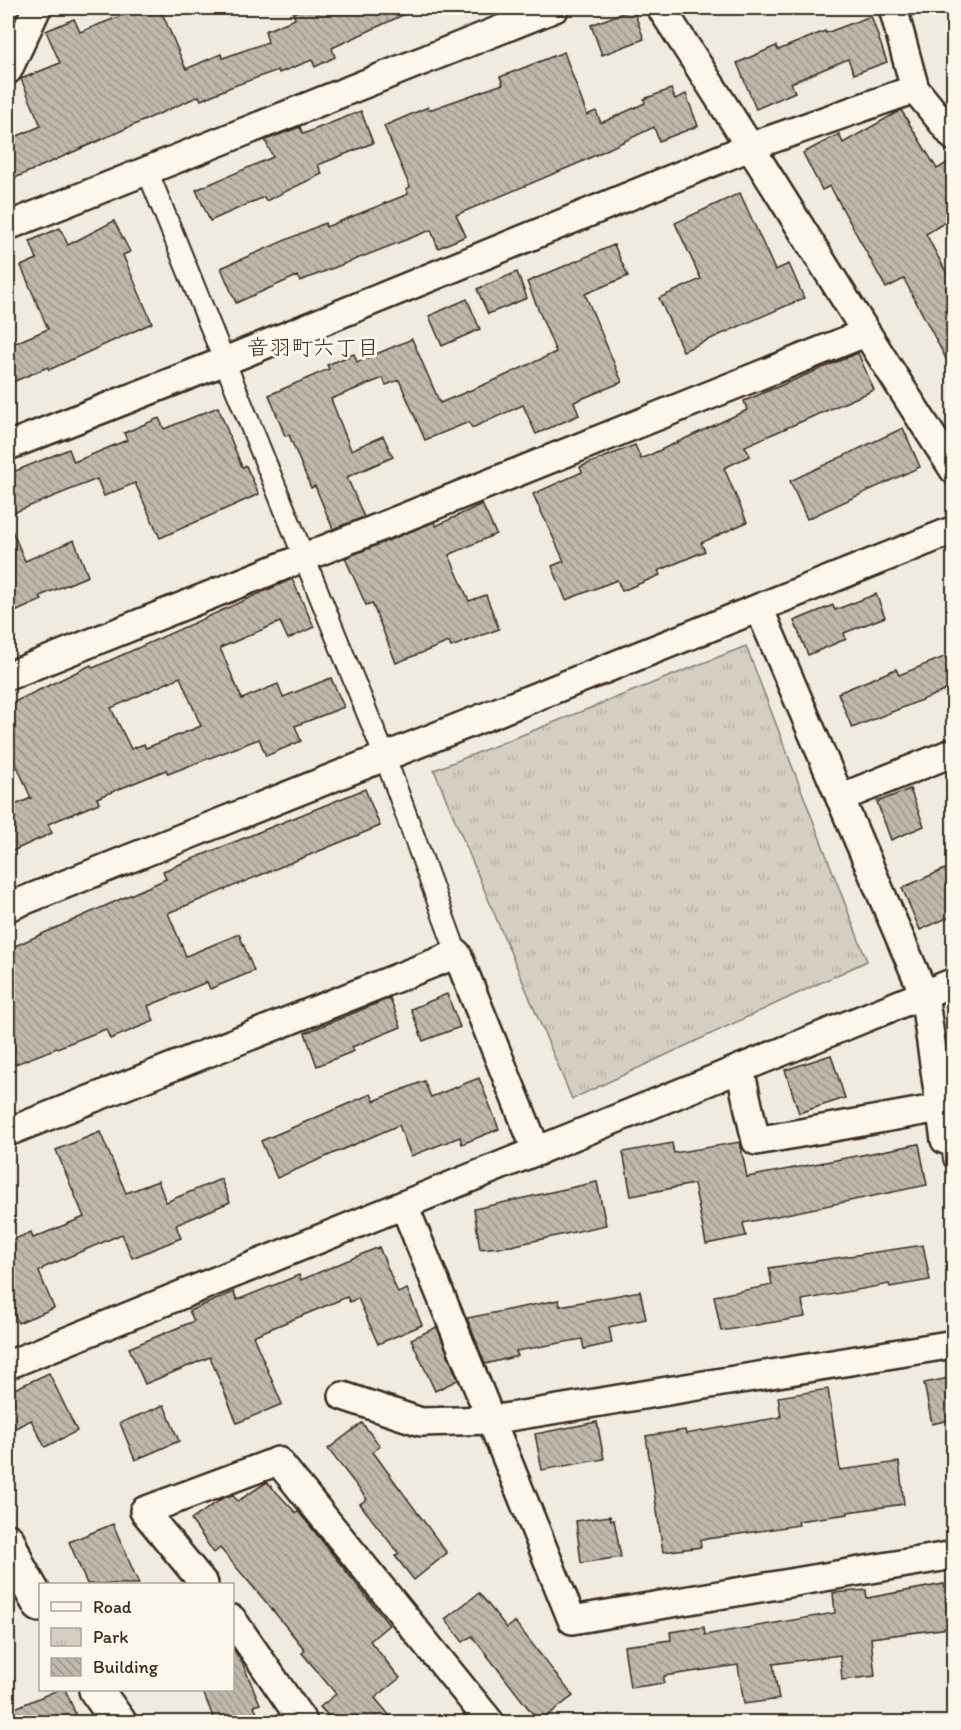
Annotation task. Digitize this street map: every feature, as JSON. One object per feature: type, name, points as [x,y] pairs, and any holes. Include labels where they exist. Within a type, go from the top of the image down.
[{"type":"street","points":[[8,70],[37,8]]},
{"type":"street","points":[[8,226],[555,8]]},
{"type":"street","points":[[661,8],[752,146],[865,333],[954,470]]},
{"type":"street","points":[[893,8],[915,89],[954,138]]},
{"type":"street","points":[[8,446],[225,361],[752,146],[915,89]]},
{"type":"street","points":[[147,170],[385,757],[457,954],[537,1152]]},
{"type":"street","points":[[8,676],[865,333]]},
{"type":"street","points":[[8,907],[954,530]]},
{"type":"street","points":[[759,608],[924,994],[945,1140],[953,1145]]},
{"type":"street","points":[[840,798],[954,752]]},
{"type":"street","points":[[8,1132],[457,954]]},
{"type":"street","points":[[8,1365],[954,982]]},
{"type":"street","points":[[740,1069],[756,1141],[940,1108]]},
{"type":"street","points":[[404,1205],[572,1620],[954,1555]]},
{"type":"street","points":[[343,1396],[421,1422],[491,1420],[954,1344]]},
{"type":"street","points":[[203,1583],[144,1510],[278,1461],[490,1722]]},
{"type":"street","points":[[11,1561],[39,1603]]},
{"type":"street","points":[[234,1621],[303,1722]]},
{"type":"street","points":[[97,1691],[119,1722]]},
{"type":"green space","points":[[746,646],[867,961],[572,1099],[434,770]]},
{"type":"building","points":[[141,8],[160,8],[186,69],[221,54],[223,58],[268,42],[265,31],[295,19],[293,13],[305,8],[418,8],[332,48],[335,57],[315,67],[312,60],[279,73],[278,70],[201,100],[199,96],[8,181],[8,140],[41,126],[21,79],[60,63],[46,31],[74,19],[80,32]]},
{"type":"building","points":[[633,9],[644,39],[602,55],[591,25]]},
{"type":"building","points":[[871,16],[887,62],[854,74],[848,59],[791,83],[795,92],[756,109],[737,63],[776,46],[778,50]]},
{"type":"building","points":[[564,52],[587,115],[596,111],[601,123],[645,103],[644,99],[671,89],[675,99],[686,94],[698,126],[659,141],[654,127],[579,163],[456,215],[466,236],[438,248],[431,230],[300,281],[297,276],[236,303],[221,268],[325,223],[326,227],[408,194],[406,189],[410,187],[384,126],[428,107],[429,110],[503,84],[500,77]]},
{"type":"building","points":[[901,110],[937,169],[954,159],[954,217],[926,234],[954,287],[954,374],[904,279],[886,288],[830,186],[822,190],[803,153],[839,134],[843,143]]},
{"type":"building","points":[[361,111],[373,143],[318,165],[322,174],[266,201],[264,197],[210,221],[196,190],[273,157],[265,140],[300,127],[303,134]]},
{"type":"building","points":[[740,193],[775,270],[789,264],[804,298],[683,351],[659,298],[701,279],[675,223]]},
{"type":"building","points":[[114,221],[130,252],[123,255],[152,323],[49,370],[48,367],[8,384],[8,346],[48,329],[21,266],[37,259],[30,241],[60,228],[68,245]]},
{"type":"building","points":[[614,245],[628,276],[585,294],[622,382],[574,402],[579,415],[536,434],[523,405],[472,428],[469,422],[425,440],[399,380],[386,385],[383,378],[331,399],[351,450],[383,436],[393,457],[347,477],[364,517],[333,529],[315,486],[311,488],[289,435],[285,436],[269,395],[329,369],[327,365],[354,354],[357,362],[412,339],[440,403],[500,378],[556,352],[527,282]]},
{"type":"building","points":[[517,272],[527,298],[488,314],[477,289]]},
{"type":"building","points":[[467,299],[480,329],[442,346],[429,316]]},
{"type":"building","points":[[858,353],[874,390],[745,446],[750,456],[724,468],[747,522],[701,543],[705,551],[658,571],[660,575],[622,591],[617,580],[566,600],[552,566],[564,561],[533,494],[582,472],[580,467],[635,445],[641,459],[747,410],[744,401]]},
{"type":"building","points":[[218,407],[242,467],[246,466],[259,494],[160,538],[135,483],[104,496],[97,479],[8,515],[8,474],[69,449],[74,462],[127,440],[124,433],[159,418],[164,429]]},
{"type":"building","points":[[903,428],[920,467],[807,519],[790,481]]},
{"type":"building","points":[[482,504],[496,534],[449,555],[469,601],[486,595],[499,629],[451,647],[449,642],[396,663],[372,603],[366,605],[345,558],[434,522],[436,526]]},
{"type":"building","points":[[8,521],[25,561],[74,540],[88,576],[40,596],[42,600],[8,615]]},
{"type":"building","points":[[292,579],[314,627],[288,639],[280,622],[220,648],[242,699],[278,684],[283,697],[331,678],[344,707],[295,726],[301,741],[266,756],[259,739],[168,774],[166,770],[97,798],[99,803],[48,824],[52,833],[8,853],[8,808],[31,798],[8,745],[8,705],[91,665],[93,668]],"holes":[[[180,677],[201,726],[146,748],[144,744],[131,749],[111,708]]]},
{"type":"building","points":[[876,594],[885,617],[844,633],[846,639],[808,655],[794,621],[833,605],[835,610]]},
{"type":"building","points":[[954,653],[954,687],[852,728],[838,693],[896,669],[899,675]]},
{"type":"building","points":[[365,789],[380,826],[168,913],[186,956],[239,934],[254,971],[210,989],[207,982],[148,1006],[154,1021],[110,1039],[106,1029],[8,1067],[8,949],[166,879],[163,871]]},
{"type":"building","points":[[910,789],[924,826],[891,840],[877,802]]},
{"type":"building","points":[[945,869],[954,887],[954,915],[920,930],[902,888]]},
{"type":"building","points":[[447,994],[460,1027],[423,1041],[411,1009]]},
{"type":"building","points":[[390,998],[401,1027],[352,1047],[354,1051],[317,1066],[305,1033]]},
{"type":"building","points":[[831,1055],[845,1098],[799,1113],[785,1070]]},
{"type":"building","points":[[479,1078],[499,1129],[462,1144],[460,1137],[411,1156],[399,1125],[277,1178],[261,1141],[371,1094],[374,1101],[424,1081],[431,1097]]},
{"type":"building","points":[[100,1132],[126,1193],[158,1181],[166,1202],[221,1179],[230,1202],[176,1225],[181,1238],[132,1258],[122,1234],[45,1267],[39,1272],[54,1308],[18,1323],[8,1296],[8,1242],[31,1232],[33,1238],[84,1217],[56,1150]]},
{"type":"building","points":[[740,1142],[747,1177],[919,1144],[927,1185],[743,1223],[746,1236],[706,1244],[694,1184],[631,1196],[623,1152],[672,1143],[674,1153]]},
{"type":"building","points":[[597,1182],[606,1225],[511,1246],[480,1249],[474,1209]]},
{"type":"building","points":[[923,1245],[930,1280],[890,1287],[889,1284],[802,1300],[805,1317],[721,1331],[714,1296],[772,1285],[769,1268]]},
{"type":"building","points":[[379,1247],[398,1293],[407,1289],[422,1325],[378,1344],[358,1298],[350,1302],[347,1297],[253,1336],[282,1404],[237,1423],[210,1357],[145,1384],[129,1348],[194,1321],[189,1311],[234,1292],[237,1300],[299,1275],[301,1280]]},
{"type":"building","points":[[640,1291],[646,1319],[609,1327],[612,1343],[584,1349],[582,1339],[516,1351],[518,1356],[485,1364],[467,1318],[559,1300],[560,1306]]},
{"type":"building","points":[[437,1327],[458,1380],[435,1391],[411,1339]]},
{"type":"building","points":[[49,1373],[77,1431],[45,1447],[31,1420],[8,1432],[8,1392]]},
{"type":"building","points":[[954,1377],[954,1419],[932,1424],[924,1383]]},
{"type":"building","points":[[828,1389],[840,1470],[899,1462],[904,1504],[798,1521],[799,1525],[700,1540],[701,1547],[663,1552],[646,1436],[685,1430],[686,1434],[781,1417],[778,1397]]},
{"type":"building","points":[[164,1405],[179,1441],[135,1460],[120,1423]]},
{"type":"building","points":[[597,1422],[604,1459],[542,1470],[535,1434]]},
{"type":"building","points":[[362,1423],[380,1446],[373,1452],[447,1553],[414,1580],[395,1556],[399,1554],[360,1504],[367,1499],[328,1449]]},
{"type":"building","points":[[267,1482],[296,1513],[298,1511],[389,1625],[370,1641],[400,1678],[375,1698],[395,1722],[334,1722],[320,1707],[336,1694],[302,1653],[305,1650],[220,1548],[214,1553],[191,1520],[223,1498],[232,1495],[238,1501]]},
{"type":"building","points":[[610,1516],[611,1520],[614,1520],[621,1557],[581,1563],[576,1521]]},
{"type":"building","points":[[113,1524],[139,1583],[87,1583],[69,1542]]},
{"type":"building","points":[[944,1584],[949,1628],[871,1638],[875,1676],[842,1680],[840,1655],[773,1664],[779,1699],[744,1704],[738,1665],[664,1676],[664,1683],[630,1688],[624,1646],[671,1640],[670,1632],[704,1627],[705,1635],[835,1613],[833,1593],[866,1590],[867,1598]]},
{"type":"building","points":[[479,1593],[507,1628],[515,1622],[573,1696],[539,1722],[472,1636],[463,1642],[445,1619]]},
{"type":"building","points":[[234,1650],[242,1662],[260,1704],[254,1706],[261,1722],[215,1722],[203,1691],[234,1691]]},
{"type":"building","points":[[55,1691],[66,1691],[79,1722],[8,1722],[8,1711]]},
{"type":"district","name":"音羽町六丁目","points":[[313,347]]}]
